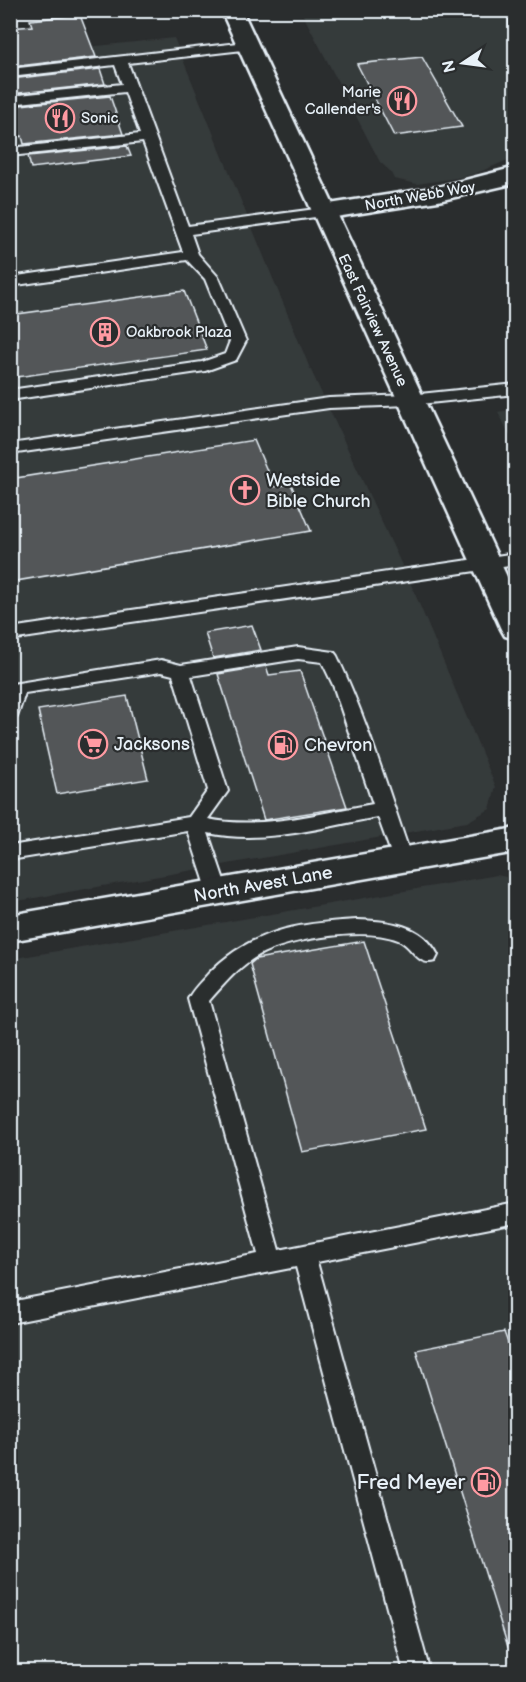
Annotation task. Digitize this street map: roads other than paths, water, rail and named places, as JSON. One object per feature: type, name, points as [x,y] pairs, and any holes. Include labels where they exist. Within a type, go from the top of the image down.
[{"type":"main road","name":"East Fairview Avenue","points":[[231,10],[516,629]]},
{"type":"main road","name":"North Webb Way","points":[[323,212],[438,194],[502,180],[516,174]]},
{"type":"main road","name":"North Avest Lane","points":[[10,928],[516,840]]},
{"type":"lane","points":[[10,73],[247,46]]},
{"type":"lane","points":[[10,395],[206,366],[231,357],[238,341],[212,278],[191,255],[120,60]]},
{"type":"lane","points":[[10,100],[130,87]]},
{"type":"lane","points":[[10,152],[149,137]]},
{"type":"lane","points":[[184,231],[323,212]]},
{"type":"lane","points":[[10,282],[191,255]]},
{"type":"lane","points":[[10,449],[329,403],[410,400],[516,389]]},
{"type":"lane","points":[[10,634],[516,559]]},
{"type":"lane","points":[[10,712],[18,688],[161,666],[181,670],[298,653],[328,656],[342,685],[402,860]]},
{"type":"lane","points":[[181,670],[218,791],[195,823]]},
{"type":"lane","points":[[10,853],[195,823],[227,830],[267,829],[385,809]]},
{"type":"lane","points":[[195,823],[218,892]]},
{"type":"lane","points":[[271,1261],[198,999],[232,963],[261,945],[293,937],[335,929],[366,927],[389,929],[410,936],[428,955]]},
{"type":"lane","points":[[10,1313],[516,1213]]},
{"type":"lane","points":[[304,1255],[417,1671]]},
{"type":"place","name":"Marie Callender's","points":[[402,101]]},
{"type":"place","name":"Sonic","points":[[60,118]]},
{"type":"place","name":"Oakbrook Plaza","points":[[105,332]]},
{"type":"place","name":"Westside Bible Church","points":[[245,490]]},
{"type":"place","name":"Jacksons","points":[[93,744]]},
{"type":"place","name":"Chevron","points":[[283,745]]},
{"type":"place","name":"Fred Meyer","points":[[486,1482]]}]
